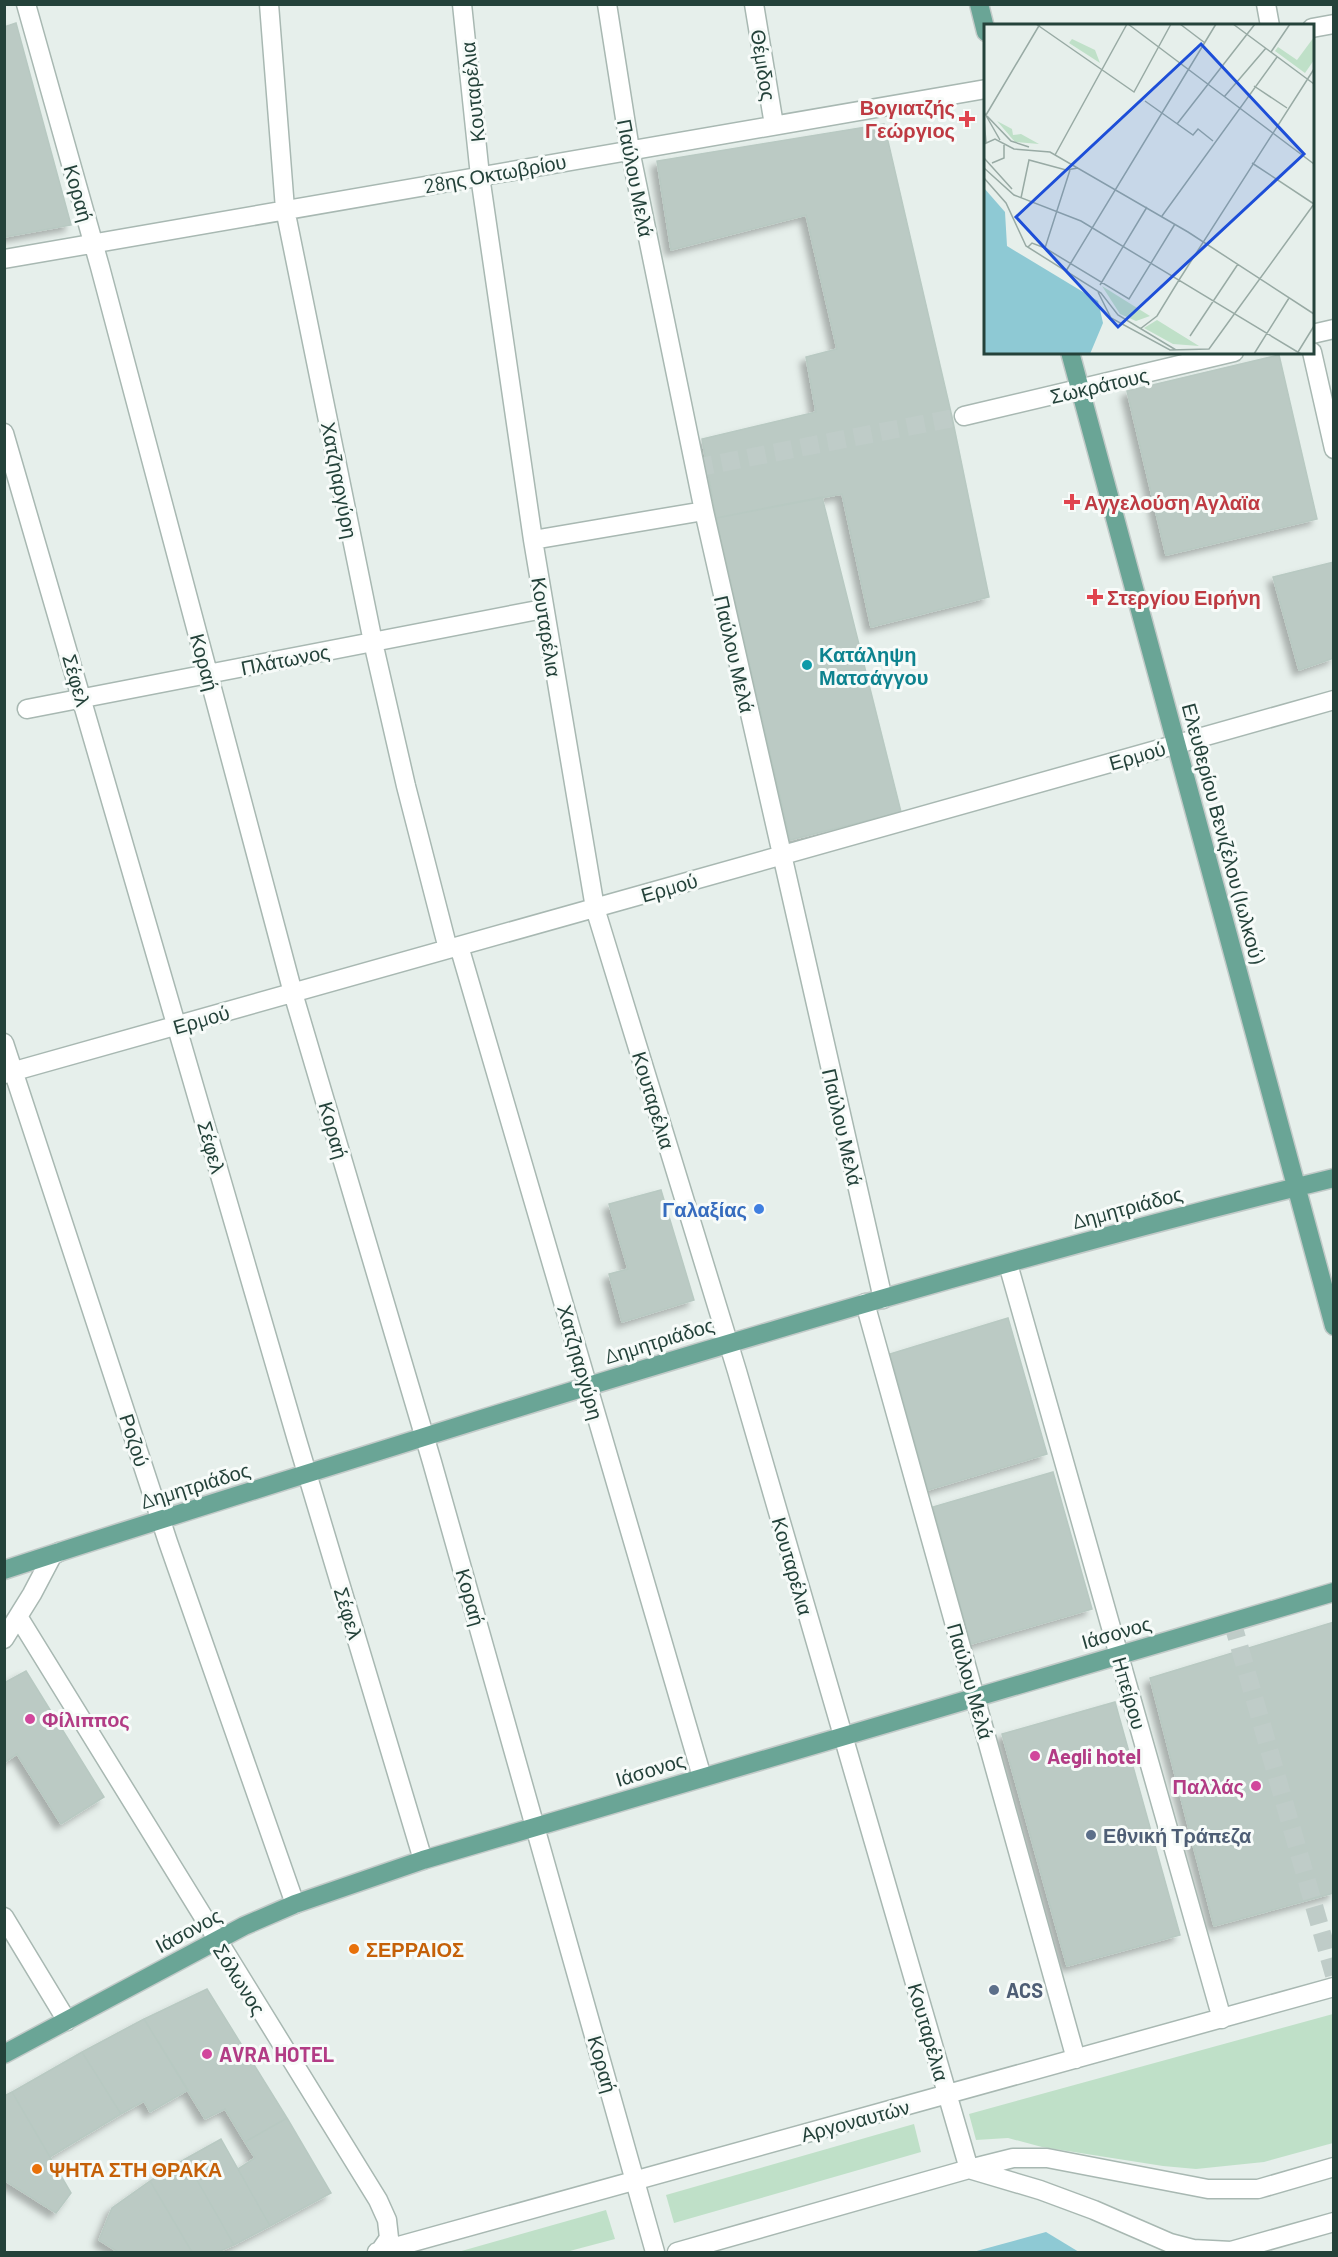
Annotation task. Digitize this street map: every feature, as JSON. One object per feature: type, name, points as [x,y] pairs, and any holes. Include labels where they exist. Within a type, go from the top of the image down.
[{"type":"main road","points":[[979,4],[984,24]]},
{"type":"main road","name":"Ελευθερίου Βενιζέλου (Ιωλκού)","points":[[1071,354],[1334,1326]]},
{"type":"main road","name":"Δημητριάδος","points":[[4,1569],[729,1342],[1140,1226],[1334,1178]]},
{"type":"main road","name":"Ιάσονος","points":[[4,2054],[216,1940],[295,1904],[423,1860],[1334,1592]]},
{"type":"street","name":"Κοραή","points":[[26,4],[93,243],[293,993],[425,1437],[655,2253]]},
{"type":"street","name":"Χατζηαργύρη","points":[[269,4],[285,209],[373,642],[406,786],[588,1386],[702,1777]]},
{"type":"street","name":"Κουταρέλια","points":[[462,4],[480,176],[532,540],[595,908],[729,1342],[969,2169]]},
{"type":"street","name":"Παύλου Μελά","points":[[607,4],[630,150],[704,512],[883,1299]]},
{"type":"street","name":"Θέμιδος","points":[[754,4],[774,125]]},
{"type":"street","points":[[1266,4],[1270,24]]},
{"type":"street","points":[[1314,28],[1334,24]]},
{"type":"street","name":"28ης Οκτωβρίου","points":[[4,259],[984,89]]},
{"type":"street","points":[[1314,334],[1334,329]]},
{"type":"street","name":"Σωκράτους","points":[[964,416],[1226,354]]},
{"type":"street","points":[[1312,354],[1334,449]]},
{"type":"street","name":"Σέφελ","points":[[4,433],[307,1474],[423,1860]]},
{"type":"street","points":[[532,540],[704,512]]},
{"type":"street","name":"Πλάτωνος","points":[[27,709],[543,609]]},
{"type":"street","name":"Ερμού","points":[[9,1072],[1334,700]]},
{"type":"street","name":"Ροζού","points":[[4,1042],[9,1072],[295,1904]]},
{"type":"street","name":"Ηπείρου","points":[[1008,1263],[1222,2019]]},
{"type":"street","name":"Παύλου Μελά","points":[[865,1304],[1076,2059]]},
{"type":"street","points":[[4,1639],[19,1617],[52,1556],[59,1552]]},
{"type":"street","name":"Σόλωνος","points":[[19,1617],[378,2200],[387,2220],[389,2238],[378,2252]]},
{"type":"street","points":[[4,1917],[67,2021]]},
{"type":"street","name":"Αργοναυτών","points":[[378,2252],[1334,1988]]},
{"type":"street","points":[[677,2253],[1013,2158],[1047,2158],[1208,2189],[1258,2189],[1334,2167]]},
{"type":"street","points":[[969,2169],[1040,2190],[1094,2210],[1170,2243],[1193,2249],[1231,2251],[1334,2222]]},
{"type":"green space","points":[[1333,2014],[1333,2143],[1264,2162],[1196,2169],[1042,2147],[1008,2138],[976,2140],[969,2114]]},
{"type":"green space","points":[[914,2124],[921,2152],[674,2223],[666,2195]]},
{"type":"green space","points":[[606,2210],[615,2239],[566,2252],[458,2252]]},
{"type":"water","points":[[1046,2232],[1079,2252],[973,2252]]},
{"type":"building","points":[[16,23],[71,225],[4,237],[4,27]]},
{"type":"building","points":[[884,124],[952,417],[989,597],[871,627],[842,494],[716,518],[702,439],[816,412],[806,357],[837,349],[806,215],[671,250],[657,161]]},
{"type":"building","points":[[1279,355],[1317,519],[1166,555],[1127,391]]},
{"type":"building","name":"Κατάληψη Ματσάγγου","points":[[822,497],[901,812],[790,840],[716,518]]},
{"type":"building","points":[[1334,562],[1334,658],[1299,670],[1273,577]]},
{"type":"building","points":[[661,1190],[694,1300],[622,1322],[609,1274],[628,1269],[609,1204]]},
{"type":"building","points":[[1008,1318],[1047,1454],[928,1490],[890,1354]]},
{"type":"building","points":[[1053,1472],[1092,1609],[971,1644],[933,1507]]},
{"type":"building","name":"Παλλάς","points":[[1334,1622],[1334,1893],[1214,1926],[1150,1678]]},
{"type":"building","name":"Φίλιππος","points":[[26,1671],[104,1797],[61,1824],[17,1754],[4,1763],[4,1683]]},
{"type":"building","name":"Εθνική Τράπεζα","points":[[1115,1702],[1180,1935],[1067,1966],[1002,1734]]},
{"type":"building","name":"AVRA HOTEL","points":[[207,1989],[287,2118],[245,2142],[225,2109],[205,2119],[144,2019]]},
{"type":"building","points":[[144,2019],[188,2090],[150,2112],[144,2101],[121,2114],[82,2052]]},
{"type":"building","points":[[82,2052],[121,2114],[50,2157],[12,2092]]},
{"type":"building","points":[[12,2092],[71,2193],[56,2213],[4,2180],[4,2096]]},
{"type":"building","points":[[287,2118],[331,2193],[270,2226],[238,2169],[255,2158],[245,2142]]},
{"type":"building","points":[[221,2139],[270,2226],[234,2245],[185,2159]]},
{"type":"building","points":[[185,2159],[234,2245],[218,2252],[192,2252],[150,2181]]},
{"type":"building","points":[[150,2181],[192,2252],[118,2252],[99,2240],[112,2208]]},
{"type":"tunnel","points":[[695,468],[964,416]]},
{"type":"tunnel","points":[[1232,1621],[1334,1975]]},
{"type":"place","name":"Βογιατζής Γεώργιος","points":[[967,119]]},
{"type":"place","name":"Αγγελούση Αγλαϊα","points":[[1072,502]]},
{"type":"place","name":"Στεργίου Ειρήνη","points":[[1095,597]]},
{"type":"place","name":"Κατάληψη Ματσάγγου","points":[[807,665]]},
{"type":"place","name":"Γαλαξίας","points":[[759,1209]]},
{"type":"place","name":"Φίλιππος","points":[[30,1719]]},
{"type":"place","name":"Aegli hotel","points":[[1035,1756]]},
{"type":"place","name":"Παλλάς","points":[[1256,1786]]},
{"type":"place","name":"Εθνική Τράπεζα","points":[[1091,1835]]},
{"type":"place","name":"ΣΕΡΡΑΙΟΣ","points":[[354,1949]]},
{"type":"place","name":"ACS","points":[[994,1990]]},
{"type":"place","name":"AVRA HOTEL","points":[[207,2054]]},
{"type":"place","name":"ΨΗΤΑ ΣΤΗ ΘΡΑΚΑ","points":[[37,2169]]}]
